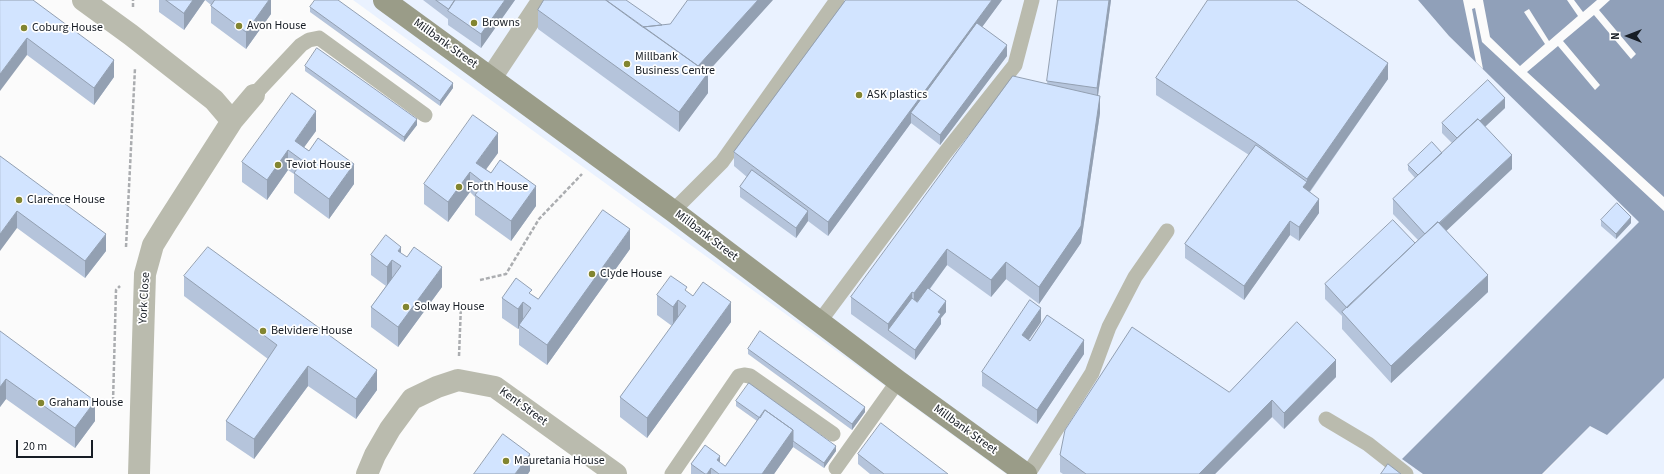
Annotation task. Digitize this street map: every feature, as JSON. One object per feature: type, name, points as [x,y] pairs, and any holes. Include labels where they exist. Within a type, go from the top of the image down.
[{"type":"street","points":[[83,0],[214,100],[232,121]]},
{"type":"street","name":"Millbank Street","points":[[384,0],[674,211],[898,381],[1027,474]]},
{"type":"street","points":[[491,78],[543,0]]},
{"type":"street","name":"York Close","points":[[139,474],[145,274],[153,245],[232,121],[254,95]]},
{"type":"street","name":"Kent Street","points":[[367,474],[375,455],[390,429],[412,399],[437,387],[458,380],[495,387],[616,474]]},
{"type":"lane","points":[[674,211],[722,162],[837,0]]},
{"type":"lane","points":[[820,321],[945,153],[1015,66],[1032,0]]},
{"type":"lane","points":[[254,95],[301,45],[309,40],[319,38],[425,115]]},
{"type":"lane","points":[[1027,474],[1092,373],[1109,327],[1135,277],[1167,231]]},
{"type":"lane","points":[[672,474],[740,376],[744,374],[750,376],[833,434]]},
{"type":"lane","points":[[836,468],[898,381]]},
{"type":"lane","points":[[1326,419],[1368,444],[1406,474]]},
{"type":"path","points":[[126,251],[137,40]]},
{"type":"path","points":[[480,280],[506,274],[539,219],[599,157]]},
{"type":"path","points":[[120,411],[113,402],[116,290],[124,282]]},
{"type":"path","points":[[458,380],[461,304]]},
{"type":"shaded area","points":[[353,0],[1418,0],[1449,36],[1640,222],[1402,459],[1423,474],[1006,474]]},
{"type":"shaded area","points":[[1664,378],[1664,474],[1543,474],[1590,426],[1607,435]]},
{"type":"water","points":[[1418,0],[1664,0],[1664,378],[1607,435],[1590,426],[1542,474],[1423,474],[1402,459],[1639,222],[1449,36]]},
{"type":"pier","points":[[1463,0],[1483,0],[1490,37],[1520,66],[1545,44],[1524,12],[1529,9],[1549,41],[1578,16],[1567,0],[1574,0],[1583,12],[1597,0],[1610,0],[1599,10],[1636,54],[1631,59],[1594,15],[1563,41],[1600,85],[1595,90],[1558,46],[1527,72],[1664,197],[1664,211],[1482,42],[1475,8],[1472,9],[1483,69],[1476,62]]},
{"type":"building","name":"Coburg House","points":[[0,0],[33,0],[114,60],[94,88],[27,38],[0,74]]},
{"type":"building","points":[[166,0],[193,0],[184,13]]},
{"type":"building","points":[[215,0],[269,0],[246,32],[211,6]]},
{"type":"building","points":[[315,0],[338,0],[453,83],[440,101],[310,7]]},
{"type":"building","points":[[436,0],[455,0],[449,9]]},
{"type":"building","points":[[455,0],[505,0],[481,34],[448,11]]},
{"type":"building","name":"Millbank Business Centre","points":[[544,0],[606,0],[708,73],[679,112],[538,10]]},
{"type":"building","points":[[606,0],[626,0],[662,25],[643,27]]},
{"type":"building","points":[[688,0],[758,0],[698,66],[643,27],[670,24]]},
{"type":"building","name":"ASK plastics","points":[[846,0],[992,0],[828,222],[734,152]]},
{"type":"building","points":[[1058,0],[1109,0],[1097,88],[1047,81]]},
{"type":"building","points":[[1208,0],[1296,0],[1388,63],[1307,179],[1256,143],[1156,78]]},
{"type":"building","points":[[977,23],[1007,45],[940,135],[911,113]]},
{"type":"building","points":[[317,48],[417,119],[404,137],[305,66]]},
{"type":"building","points":[[1013,76],[1100,96],[1081,226],[1039,287],[1006,262],[991,280],[947,249],[914,293],[912,292],[888,324],[851,297]]},
{"type":"building","points":[[1488,80],[1505,98],[1480,121],[1478,119],[1457,138],[1442,123]]},
{"type":"building","points":[[292,93],[316,111],[295,141],[309,151],[318,138],[354,164],[329,199],[294,173],[303,161],[288,150],[267,180],[242,162]]},
{"type":"building","points":[[473,115],[498,133],[476,163],[491,173],[500,160],[536,186],[511,221],[475,195],[484,183],[470,172],[448,202],[424,184]]},
{"type":"building","points":[[1478,119],[1512,155],[1439,223],[1438,222],[1425,234],[1393,199]]},
{"type":"building","points":[[1432,142],[1442,153],[1418,175],[1408,165]]},
{"type":"building","points":[[1256,145],[1307,182],[1303,187],[1319,199],[1299,227],[1290,221],[1244,286],[1185,244]]},
{"type":"building","name":"Clarence House","points":[[0,156],[106,234],[85,261],[17,211],[0,234]]},
{"type":"building","points":[[752,170],[808,211],[796,228],[740,187]]},
{"type":"building","points":[[1617,203],[1631,217],[1616,234],[1601,220]]},
{"type":"building","points":[[603,210],[630,229],[547,345],[519,325],[531,308],[523,302],[518,309],[502,298],[516,278],[532,290],[529,293],[538,299]]},
{"type":"building","points":[[1393,220],[1415,243],[1347,308],[1325,284]]},
{"type":"building","points":[[1438,222],[1488,275],[1391,366],[1342,312]]},
{"type":"building","points":[[386,235],[401,247],[398,251],[407,257],[414,247],[442,267],[398,327],[371,307],[401,266],[392,260],[387,267],[371,255]]},
{"type":"building","points":[[208,247],[377,370],[356,399],[308,366],[254,439],[226,421],[277,345],[184,276]]},
{"type":"building","points":[[671,276],[687,287],[685,290],[693,296],[703,282],[731,302],[647,418],[620,397],[686,306],[678,300],[673,307],[657,295]]},
{"type":"building","points":[[928,288],[946,301],[938,312],[941,314],[915,350],[888,330],[912,298],[917,302]]},
{"type":"building","points":[[1030,300],[1041,308],[1022,335],[1030,341],[1047,315],[1084,340],[1037,410],[982,372]]},
{"type":"building","points":[[1297,322],[1336,360],[1284,413],[1272,400],[1199,474],[1086,474],[1060,455],[1065,430],[1132,327],[1229,392]]},
{"type":"building","points":[[0,331],[95,401],[75,428],[6,379],[0,387]]},
{"type":"building","points":[[760,331],[865,407],[852,424],[748,349]]},
{"type":"building","points":[[749,383],[836,446],[824,463],[793,441],[793,430],[765,410],[760,418],[736,401]]},
{"type":"building","points":[[765,410],[793,430],[762,474],[719,474],[711,468],[707,474],[705,474],[691,464],[705,445],[720,456],[717,460],[725,466]]},
{"type":"building","points":[[881,423],[948,474],[884,474],[858,454]]},
{"type":"building","points":[[503,434],[530,454],[515,474],[474,474]]},
{"type":"building","points":[[1388,464],[1401,474],[1381,474]]},
{"type":"place","name":"Browns","points":[[474,23]]},
{"type":"place","name":"Avon House","points":[[239,26]]},
{"type":"place","name":"Coburg House","points":[[24,28]]},
{"type":"place","name":"Millbank Business Centre","points":[[627,64]]},
{"type":"place","name":"ASK plastics","points":[[859,95]]},
{"type":"place","name":"Teviot House","points":[[278,165]]},
{"type":"place","name":"Forth House","points":[[459,187]]},
{"type":"place","name":"Clarence House","points":[[19,200]]},
{"type":"place","name":"Clyde House","points":[[592,274]]},
{"type":"place","name":"Solway House","points":[[406,307]]},
{"type":"place","name":"Belvidere House","points":[[263,331]]},
{"type":"place","name":"Graham House","points":[[41,403]]},
{"type":"place","name":"Mauretania House","points":[[506,461]]}]
